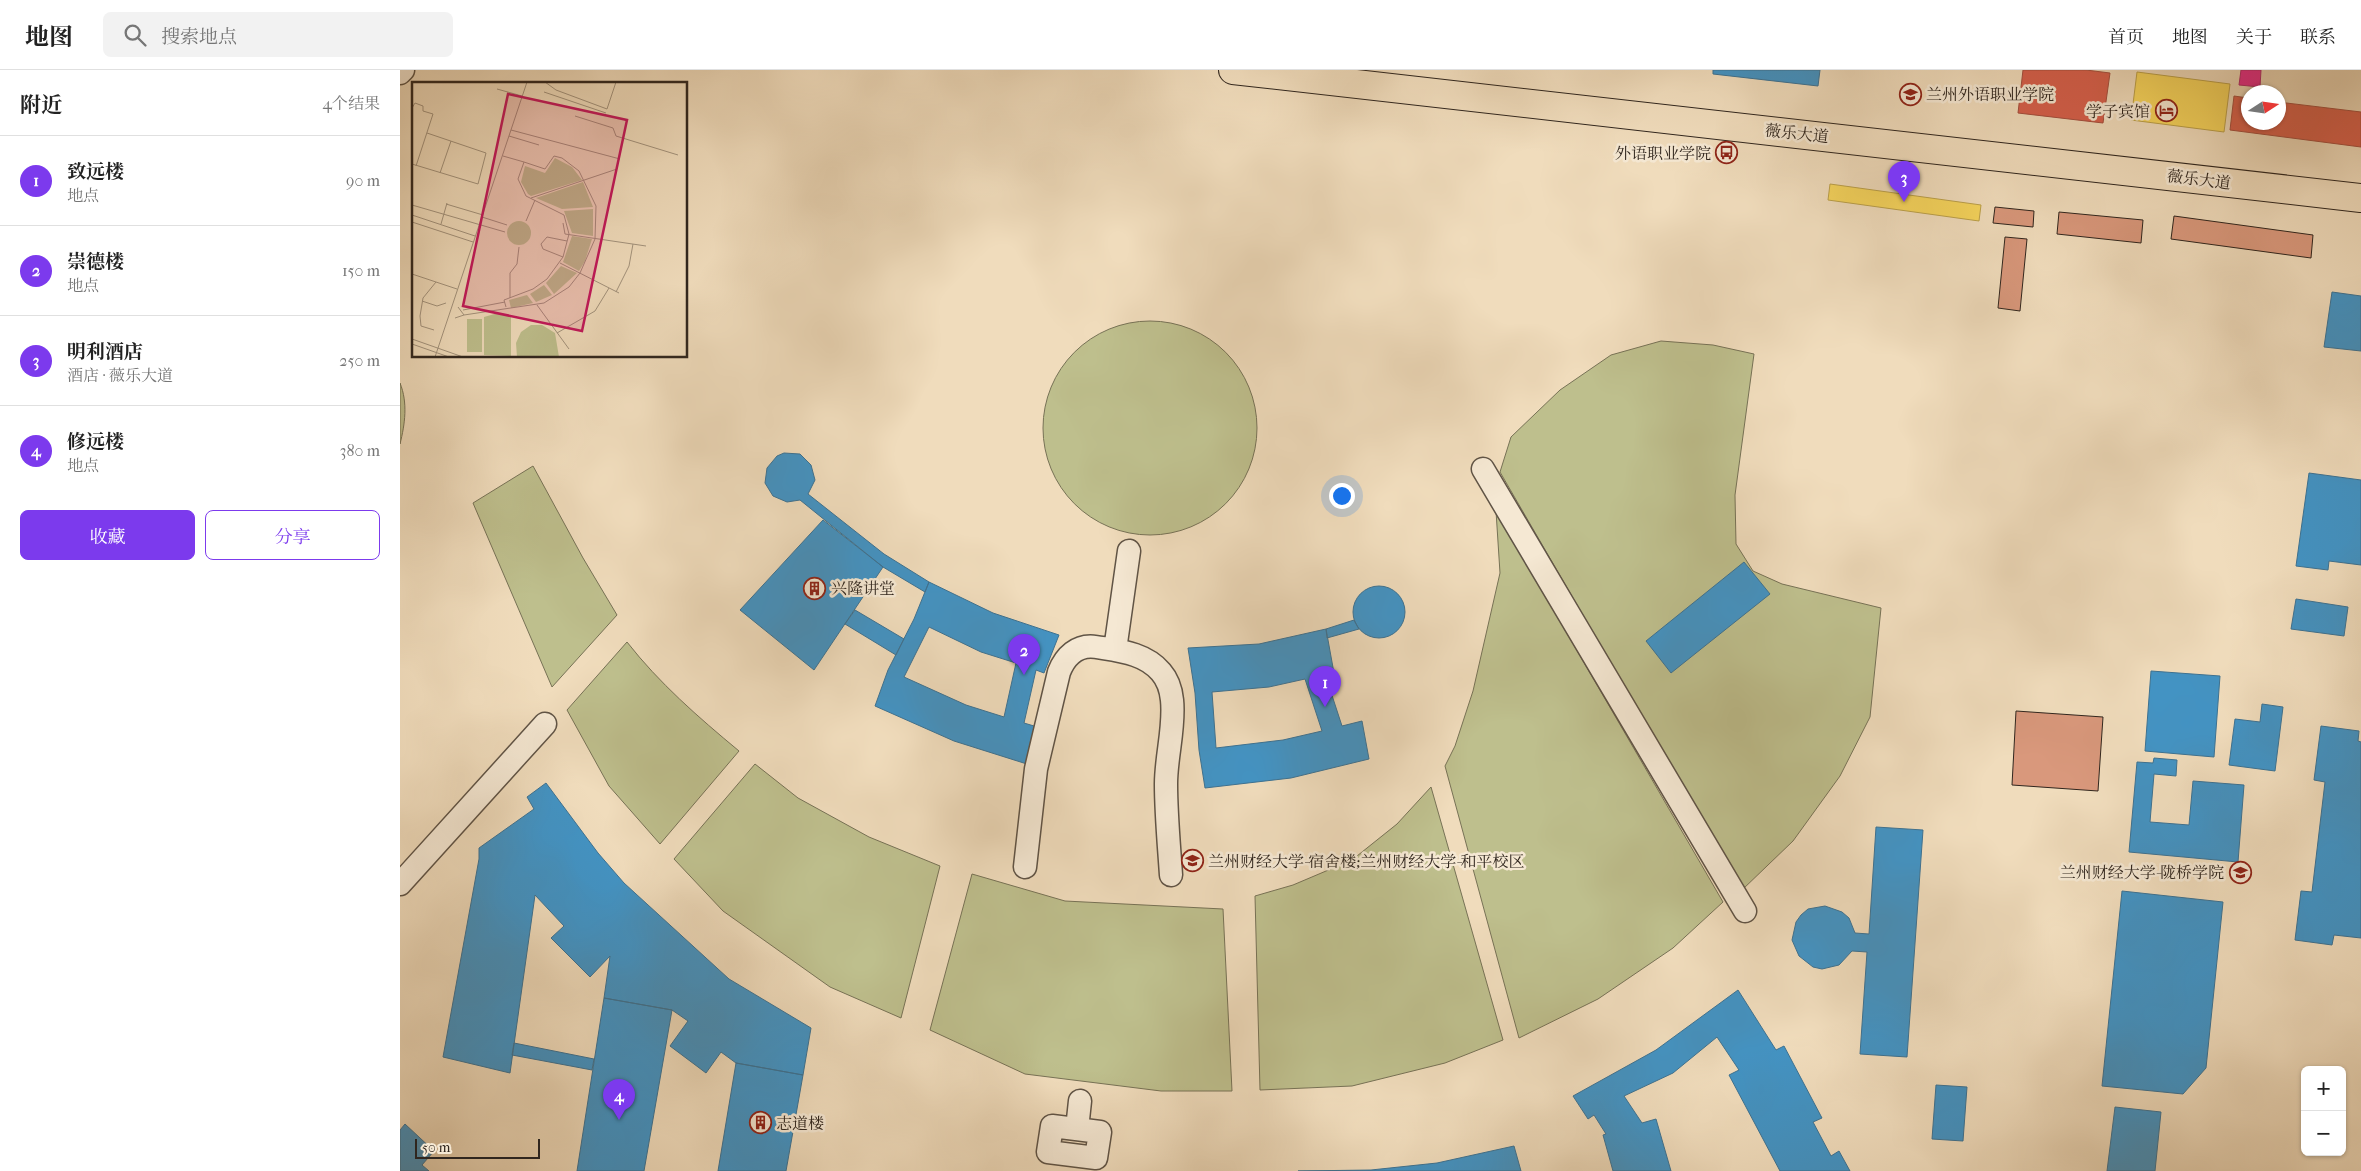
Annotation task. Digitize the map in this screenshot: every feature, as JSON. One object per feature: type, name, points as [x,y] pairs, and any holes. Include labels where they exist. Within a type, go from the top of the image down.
[{"type":"main road","name":"薇乐大道","points":[[1241,70],[2361,198]]},
{"type":"street","points":[[400,73],[403,70]]},
{"type":"street","points":[[1483,469],[1745,911]]},
{"type":"street","points":[[1115,650],[1129,551]]},
{"type":"street","points":[[1025,867],[1036,769],[1058,672],[1070,654],[1080,648],[1091,646],[1140,656],[1153,663],[1163,674],[1170,687],[1172,702],[1166,783],[1171,875]]},
{"type":"street","points":[[400,884],[545,724]]},
{"type":"street","points":[[1072,1163],[1096,1158],[1100,1132],[1077,1129],[1080,1101]]},
{"type":"green space","points":[[1150,321],[1181,326],[1200,334],[1218,346],[1232,360],[1244,378],[1252,397],[1257,428],[1252,459],[1244,478],[1232,496],[1218,510],[1200,522],[1181,530],[1150,535],[1119,530],[1100,522],[1082,510],[1068,496],[1056,478],[1048,459],[1043,428],[1048,397],[1056,378],[1068,360],[1082,346],[1100,334],[1119,326]]},
{"type":"green space","points":[[1661,341],[1713,345],[1754,354],[1735,495],[1736,544],[1753,571],[1782,584],[1881,608],[1870,717],[1840,776],[1793,841],[1742,890],[1500,472],[1511,437],[1560,390],[1611,355]]},
{"type":"green space","points":[[400,383],[403,391],[405,413],[400,444]]},
{"type":"green space","points":[[533,466],[583,558],[617,615],[552,687],[473,503]]},
{"type":"green space","points":[[1496,511],[1723,902],[1673,948],[1598,999],[1519,1038],[1445,766],[1455,746],[1473,691],[1500,573]]},
{"type":"green space","points":[[627,642],[652,672],[739,751],[660,844],[609,786],[567,710]]},
{"type":"green space","points":[[755,764],[798,798],[869,837],[940,866],[901,1018],[830,987],[723,911],[674,859]]},
{"type":"green space","points":[[1431,787],[1503,1040],[1445,1063],[1352,1086],[1260,1090],[1255,896],[1293,885],[1352,860],[1397,824]]},
{"type":"green space","points":[[972,874],[1065,901],[1223,909],[1232,1091],[1161,1091],[1025,1074],[930,1030]]},
{"type":"building: 住宅","points":[[2137,72],[2230,84],[2224,132],[2131,120]]},
{"type":"building: 住宅","points":[[1830,184],[1981,205],[1979,221],[1828,200]]},
{"type":"building: 商业","points":[[2023,70],[2086,70],[2110,73],[2103,123],[2018,113]]},
{"type":"building: 商业","points":[[2234,96],[2241,97],[2241,130],[2286,130],[2286,103],[2361,112],[2361,147],[2230,130]]},
{"type":"building: 学校","points":[[1713,70],[1820,70],[1818,86],[1713,74]]},
{"type":"building: 学校","points":[[2332,292],[2361,296],[2361,351],[2324,347]]},
{"type":"building: 学校","points":[[784,453],[800,454],[811,465],[815,480],[808,494],[884,554],[929,582],[925,592],[883,567],[800,500],[787,502],[773,496],[765,483],[767,468],[777,456]]},
{"type":"building: 学校","points":[[2309,473],[2361,480],[2361,565],[2329,561],[2328,570],[2296,566]]},
{"type":"building: 学校","name":"兴隆讲堂","points":[[823,520],[883,567],[814,670],[740,610]]},
{"type":"building: 学校","points":[[1744,562],[1770,594],[1671,673],[1646,641]]},
{"type":"building: 学校","points":[[929,582],[993,613],[1059,635],[1044,673],[1036,670],[1024,723],[1044,729],[1030,765],[954,741],[875,706],[888,670],[914,619]],"holes":[[[929,627],[981,652],[1016,663],[1004,717],[966,705],[904,677]]]},
{"type":"building: 学校","points":[[1379,586],[1393,590],[1401,598],[1405,612],[1401,626],[1393,634],[1379,638],[1365,634],[1357,626],[1353,612],[1357,598],[1365,590]]},
{"type":"building: 学校","points":[[2296,599],[2348,607],[2344,636],[2291,629]]},
{"type":"building: 学校","points":[[855,610],[904,639],[896,655],[845,624]]},
{"type":"building: 学校","points":[[1354,620],[1359,629],[1327,638],[1326,629]]},
{"type":"building: 学校","points":[[1326,629],[1334,673],[1325,674],[1342,726],[1362,721],[1369,759],[1291,778],[1205,788],[1199,750],[1195,693],[1188,648],[1259,644]],"holes":[[[1305,679],[1322,731],[1283,740],[1216,748],[1212,692],[1269,687]]]},
{"type":"building: 学校","points":[[2151,671],[2220,676],[2214,757],[2145,751]]},
{"type":"building: 学校","points":[[2262,704],[2283,707],[2275,771],[2229,765],[2235,719],[2260,722]]},
{"type":"building: 学校","points":[[2321,726],[2359,731],[2358,741],[2361,742],[2361,938],[2334,935],[2332,945],[2295,940],[2301,891],[2312,892],[2325,782],[2314,780]]},
{"type":"building: 学校","points":[[2154,758],[2177,760],[2176,776],[2154,774],[2150,822],[2189,825],[2193,781],[2244,785],[2238,862],[2129,852],[2137,762],[2153,763]]},
{"type":"building: 学校","points":[[546,783],[598,853],[624,883],[729,979],[811,1028],[803,1075],[736,1063],[721,1052],[706,1073],[670,1046],[688,1021],[672,1010],[604,998],[610,956],[590,977],[551,938],[564,926],[535,895],[510,1073],[443,1057],[479,859],[479,848],[534,809],[527,797]]},
{"type":"building: 学校","points":[[1876,827],[1923,830],[1907,1057],[1860,1054],[1867,952],[1852,951],[1839,965],[1822,969],[1813,967],[1799,956],[1792,940],[1796,922],[1801,915],[1808,909],[1825,906],[1842,912],[1849,918],[1855,933],[1869,934]]},
{"type":"building: 学校","points":[[2122,891],[2223,902],[2206,1068],[2183,1094],[2102,1086]]},
{"type":"building: 学校","points":[[1738,990],[1776,1050],[1784,1046],[1822,1118],[1813,1122],[1831,1156],[1839,1151],[1850,1171],[1780,1171],[1729,1075],[1739,1070],[1717,1037],[1673,1073],[1624,1096],[1642,1123],[1656,1119],[1671,1171],[1613,1171],[1603,1135],[1606,1134],[1594,1115],[1588,1119],[1573,1096],[1656,1050]]},
{"type":"building: 学校","points":[[604,998],[672,1010],[644,1171],[577,1171]]},
{"type":"building: 学校","points":[[514,1043],[594,1059],[592,1070],[512,1055]]},
{"type":"building: 学校","name":"志道楼","points":[[736,1063],[803,1075],[786,1171],[718,1171]]},
{"type":"building: 学校","points":[[1936,1085],[1967,1087],[1963,1141],[1932,1139]]},
{"type":"building: 学校","points":[[2115,1107],[2161,1112],[2155,1171],[2107,1171]]},
{"type":"building: 学校","points":[[405,1124],[434,1151],[422,1165],[429,1171],[400,1171],[400,1130]]},
{"type":"building: 学校","points":[[1514,1146],[1521,1171],[1298,1171],[1371,1170],[1437,1163]]},
{"type":"building: 医疗","points":[[2241,70],[2261,70],[2260,85],[2239,85]]},
{"type":"building: 其他","points":[[1995,207],[2034,211],[2033,227],[1993,223]]},
{"type":"building: 其他","points":[[2059,212],[2143,220],[2141,243],[2057,234]]},
{"type":"building: 其他","points":[[2174,216],[2313,235],[2311,258],[2171,239]]},
{"type":"building: 其他","points":[[2005,237],[2027,239],[2020,311],[1998,308]]},
{"type":"building: 其他","points":[[2016,711],[2103,717],[2098,791],[2012,785]]},
{"type":"place","name":"兰州外语职业学院","points":[[1910,94]]},
{"type":"place","name":"学子宾馆","points":[[2166,111]]},
{"type":"place","name":"外语职业学院","points":[[1727,153]]},
{"type":"place","name":"明利酒店","points":[[1904,202]]},
{"type":"place","name":"兴隆讲堂","points":[[815,588]]},
{"type":"place","name":"崇德楼","points":[[1024,675]]},
{"type":"place","name":"致远楼","points":[[1325,707]]},
{"type":"place","name":"兰州财经大学-宿舍楼;兰州财经大学-和平校区","points":[[1192,861]]},
{"type":"place","name":"兰州财经大学-陇桥学院","points":[[2240,872]]},
{"type":"place","name":"修远楼","points":[[619,1120]]},
{"type":"place","name":"志道楼","points":[[760,1123]]}]
